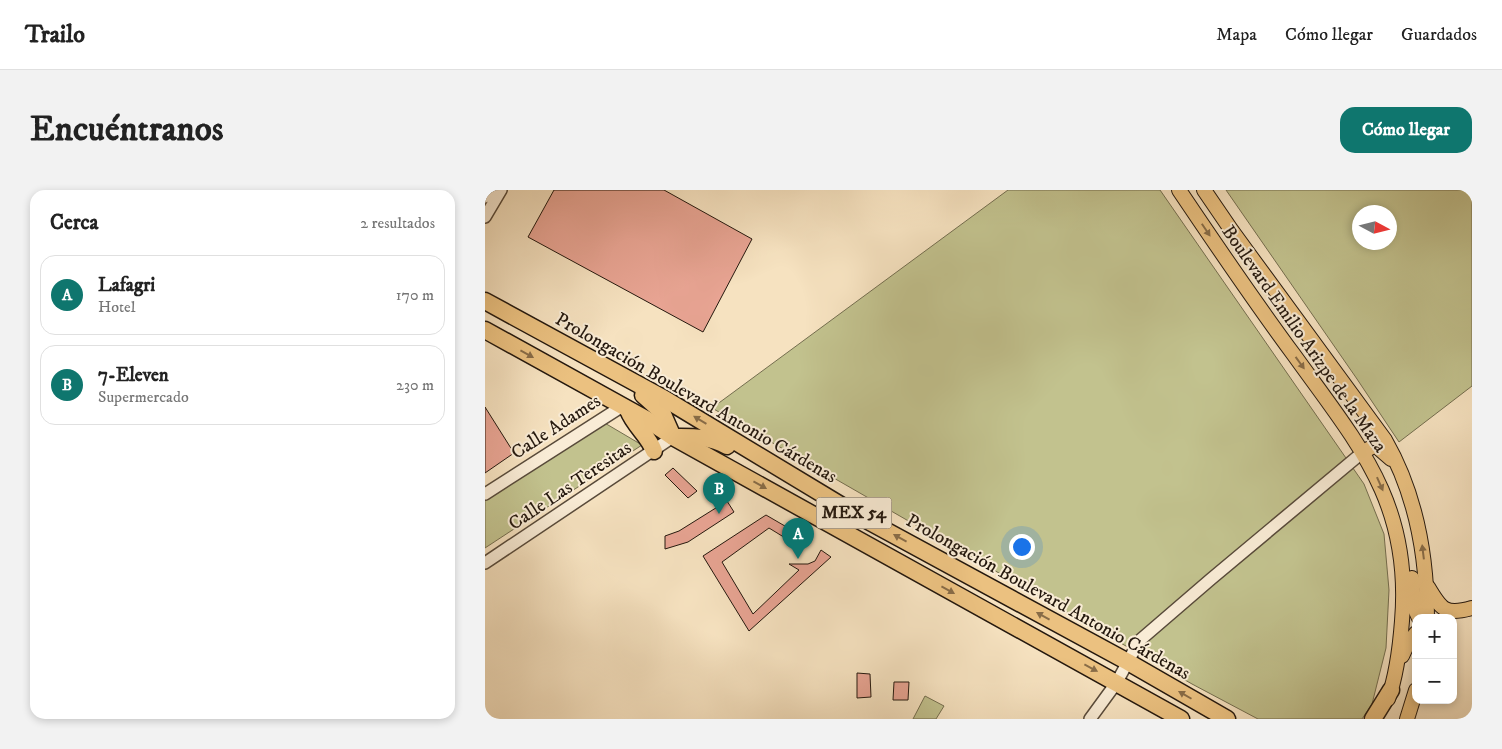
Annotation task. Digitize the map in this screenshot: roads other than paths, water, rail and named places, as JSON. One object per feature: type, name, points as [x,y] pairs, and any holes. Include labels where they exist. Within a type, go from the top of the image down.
[{"type":"highway","name":"Prolongación Boulevard Antonio Cárdenas","points":[[485,301],[665,399],[864,519],[1128,662],[1227,719]]},
{"type":"highway","name":"MEX 54","points":[[485,330],[646,419],[673,437],[1181,719]]},
{"type":"highway","points":[[577,351],[595,369],[648,398],[661,412],[668,423],[673,437],[704,437],[716,440],[788,481],[814,488]]},
{"type":"highway","points":[[624,408],[634,423],[649,439],[654,451]]},
{"type":"highway","points":[[1373,719],[1393,683]]},
{"type":"main road","name":"Boulevard Emilio Arizpe de la Maza","points":[[1179,190],[1352,435],[1381,485],[1398,535],[1403,584],[1403,610],[1393,683],[1381,719]]},
{"type":"main road","name":"Boulevard Emilio Arizpe de la Maza","points":[[1204,190],[1380,432],[1396,459],[1416,515],[1422,544],[1427,586],[1427,614]]},
{"type":"main road","points":[[1363,452],[1372,446],[1377,446],[1393,460],[1396,459]]},
{"type":"main road","points":[[1398,535],[1409,557],[1414,607],[1417,614]]},
{"type":"main road","points":[[1427,586],[1437,603],[1444,609],[1452,612],[1472,608]]},
{"type":"main road","points":[[1393,683],[1408,643],[1412,638]]},
{"type":"main road","points":[[1407,719],[1412,703]]},
{"type":"street","points":[[485,197],[489,190]]},
{"type":"street","points":[[485,217],[501,190]]},
{"type":"street","name":"Calle Adames","points":[[485,494],[624,408]]},
{"type":"street","name":"Calle Las Teresitas","points":[[485,563],[673,437]]},
{"type":"street","points":[[1090,719],[1117,682],[1139,641],[1363,452]]},
{"type":"place","name":"7-Eleven","points":[[719,514]]},
{"type":"place","name":"Lafagri","points":[[798,559]]}]
